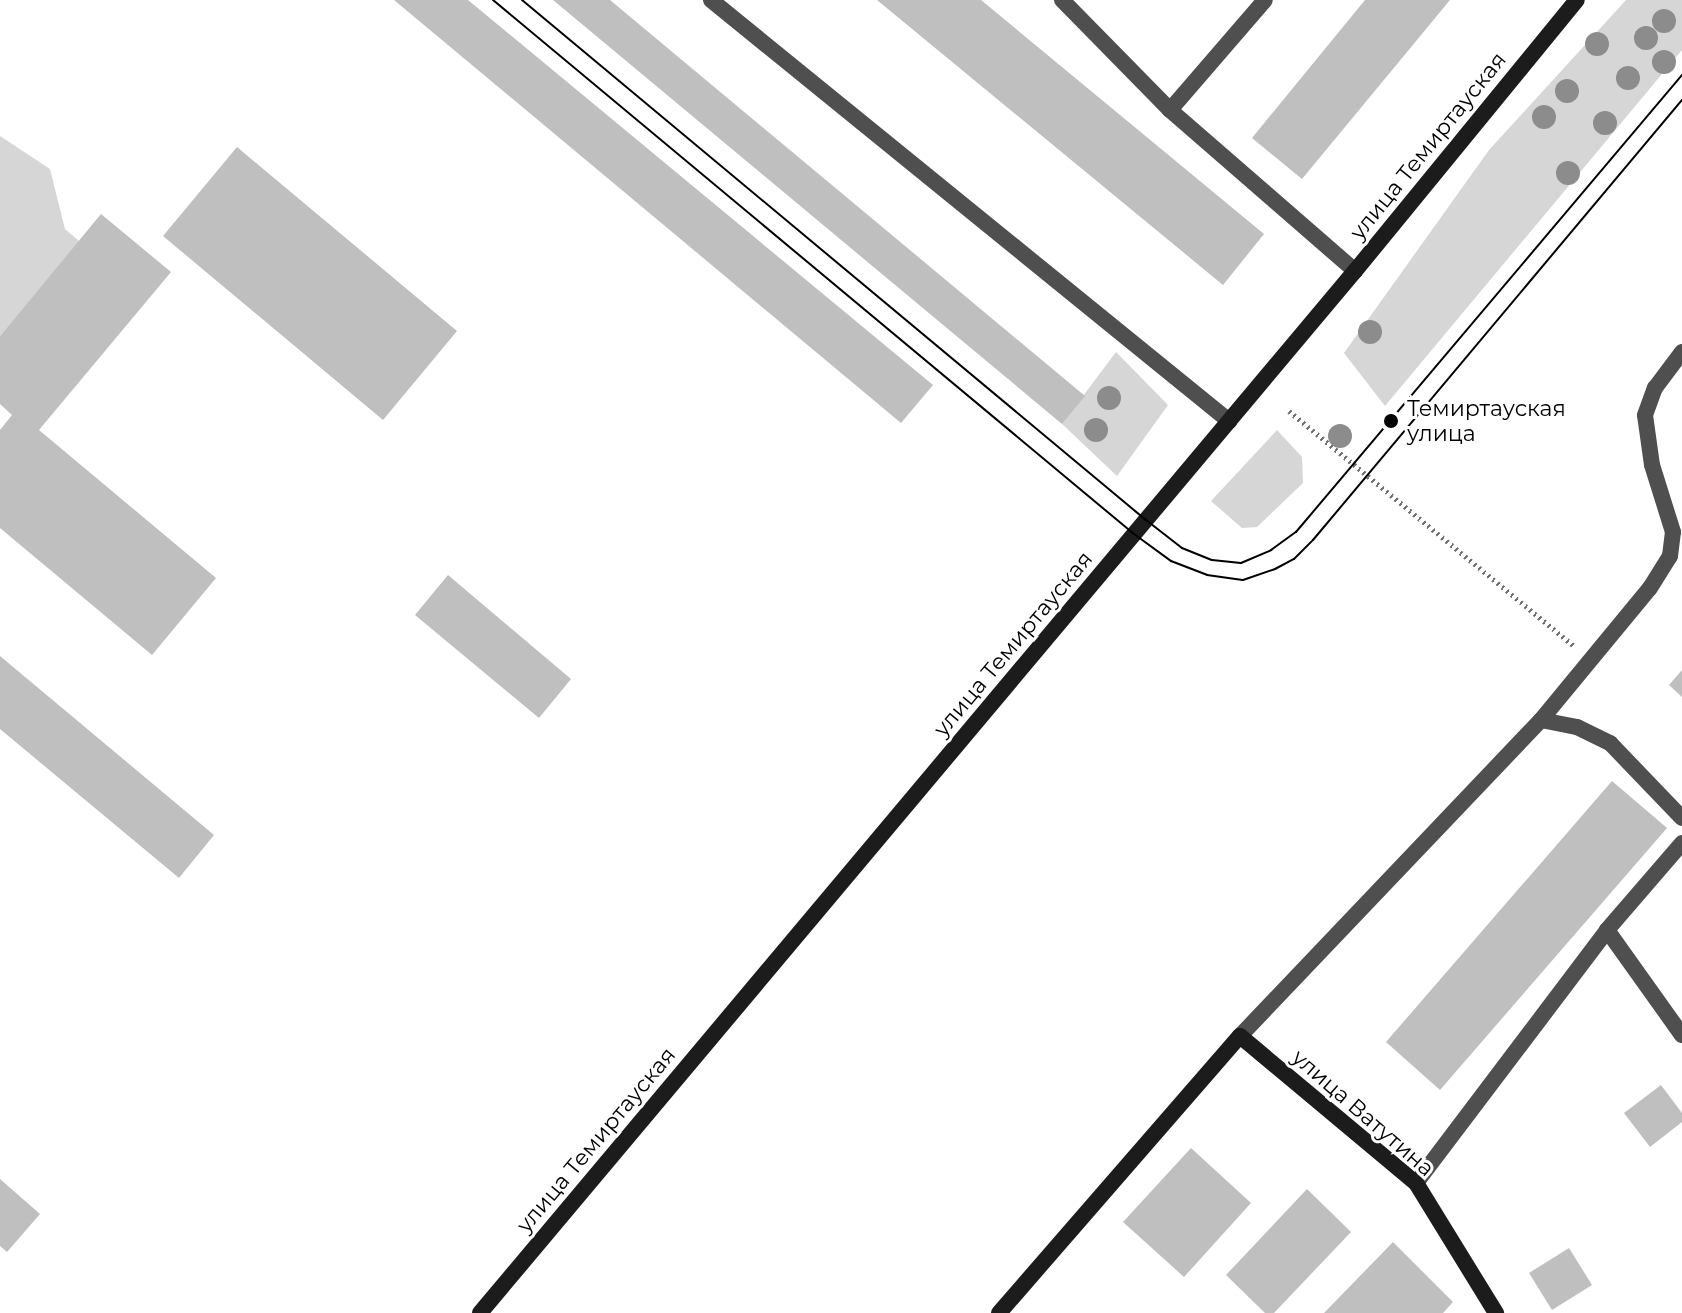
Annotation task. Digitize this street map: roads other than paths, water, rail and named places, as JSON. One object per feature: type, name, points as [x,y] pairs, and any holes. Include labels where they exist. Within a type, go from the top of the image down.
[{"type":"street","points":[[711,0],[1229,421]]},
{"type":"street","points":[[1062,0],[1170,110],[1355,271]]},
{"type":"street","points":[[1170,110],[1265,0]]},
{"type":"street","name":"улица Темиртауская","points":[[480,1313],[1355,271],[1577,0]]},
{"type":"street","points":[[999,1313],[1240,1036],[1541,720],[1650,588],[1670,556],[1673,532],[1652,465],[1645,415],[1655,388],[1682,352]]},
{"type":"street","points":[[1541,720],[1577,727],[1610,743],[1682,818]]},
{"type":"street","points":[[1416,1183],[1607,930],[1682,843]]},
{"type":"street","points":[[1607,930],[1682,1035]]},
{"type":"street","name":"улица Ватутина","points":[[1240,1036],[1416,1183],[1496,1313]]},
{"type":"tram line","points":[[493,0],[1134,534],[1171,561],[1207,575],[1243,580],[1294,559],[1313,540],[1682,100]]},
{"type":"tram line","points":[[522,0],[1146,520],[1182,548],[1212,560],[1241,563],[1271,550],[1296,532],[1682,75]]},
{"type":"place","name":"Темиртауская улица","points":[[1391,421]]}]
